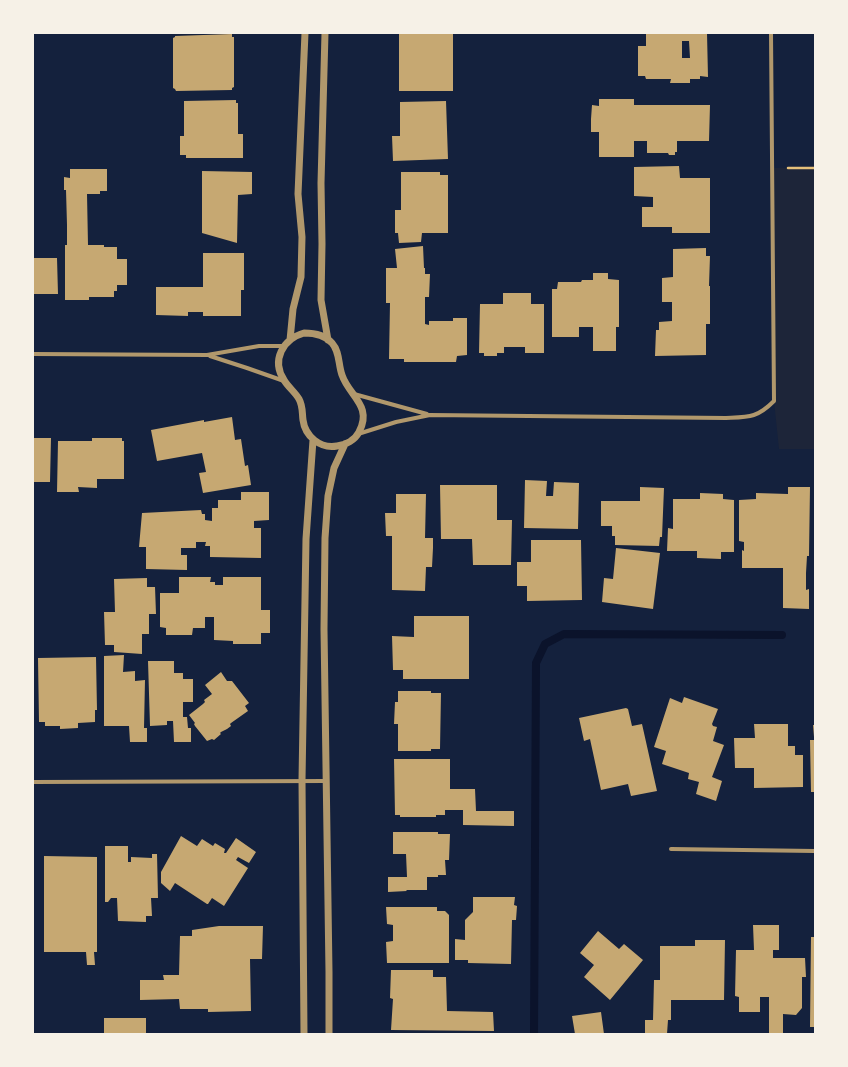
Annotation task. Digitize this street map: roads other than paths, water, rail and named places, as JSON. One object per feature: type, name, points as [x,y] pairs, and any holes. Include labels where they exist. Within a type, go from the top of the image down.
[{"type":"street","points":[[290,340],[293,309],[301,277],[302,237],[298,194],[305,33]]},
{"type":"street","points":[[326,33],[321,183],[321,300],[328,340]]},
{"type":"street","points":[[358,434],[396,422],[430,415],[726,418],[750,417],[764,411],[774,401],[771,33]]},
{"type":"street","points":[[311,333],[322,336],[336,349],[342,375],[358,399],[363,411],[363,423],[354,439],[336,447],[324,445],[313,440],[309,435],[304,424],[299,400],[284,381],[279,370],[279,358],[284,346],[290,340],[299,335],[311,333]]},
{"type":"street","points":[[33,354],[207,356],[259,346],[284,346]]},
{"type":"street","points":[[207,356],[284,381]]},
{"type":"street","points":[[354,394],[430,415]]},
{"type":"street","points":[[304,1034],[302,780],[306,539],[313,440]]},
{"type":"street","points":[[329,1034],[324,629],[325,538],[328,496],[334,468],[345,444]]},
{"type":"street","points":[[33,782],[326,781]]},
{"type":"street","points":[[671,849],[815,852]]},
{"type":"waterway","points":[[534,1034],[536,663],[545,644],[564,634],[782,635]]}]
